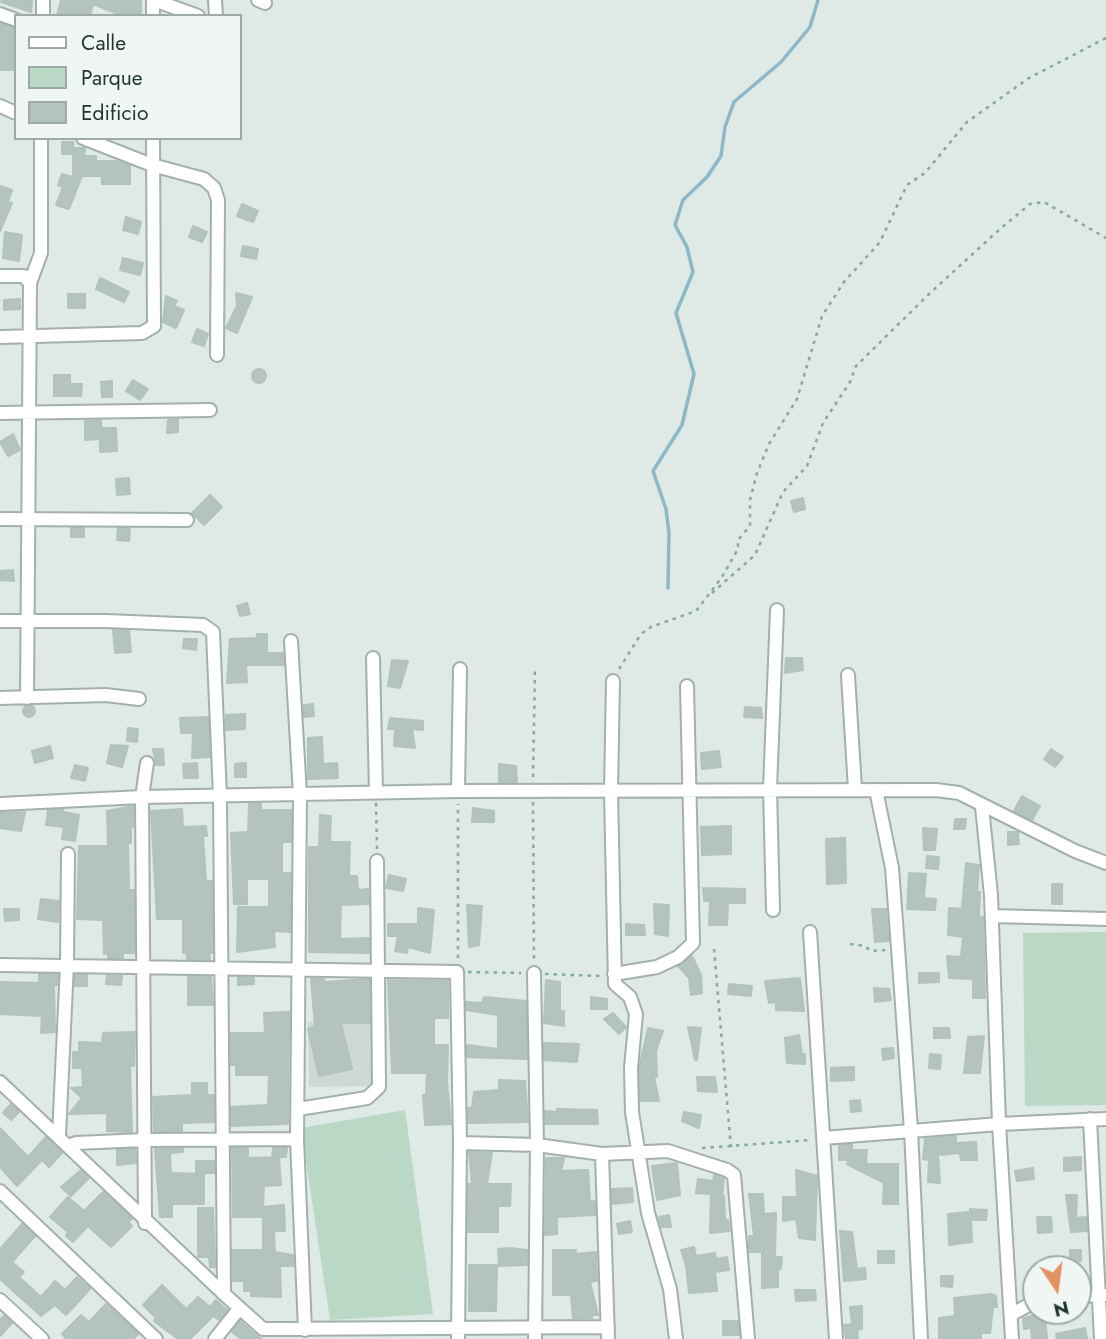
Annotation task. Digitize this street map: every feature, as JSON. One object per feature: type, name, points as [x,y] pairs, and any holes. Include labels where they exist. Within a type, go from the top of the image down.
[{"type":"street","points":[[153,0],[192,14]]},
{"type":"street","points":[[27,698],[28,338],[30,283],[41,253],[41,140]]},
{"type":"street","points":[[88,140],[152,165],[204,179],[214,188],[218,200],[217,355]]},
{"type":"street","points":[[0,337],[142,333],[154,326],[152,140]]},
{"type":"street","points":[[0,276],[24,276],[30,283]]},
{"type":"street","points":[[0,413],[211,410]]},
{"type":"street","points":[[0,519],[187,520]]},
{"type":"street","points":[[773,910],[770,789],[777,610]]},
{"type":"street","points":[[0,621],[203,625],[214,632],[220,797],[224,1294]]},
{"type":"street","points":[[292,641],[300,795],[297,1139],[304,1330]]},
{"type":"street","points":[[373,657],[376,793]]},
{"type":"street","points":[[458,791],[460,669]]},
{"type":"street","points":[[848,675],[855,789]]},
{"type":"street","points":[[613,681],[611,791],[614,974],[615,984],[630,997],[636,1014],[631,1086],[639,1153],[648,1213],[670,1289],[676,1339]]},
{"type":"street","points":[[614,974],[657,967],[678,957],[692,943],[687,686]]},
{"type":"street","points":[[0,698],[106,695],[139,699]]},
{"type":"street","points":[[145,1223],[142,797],[146,763]]},
{"type":"street","points":[[876,790],[892,868],[911,1130],[921,1339]]},
{"type":"street","points":[[0,804],[142,797],[458,791],[936,790],[959,793],[982,807],[1106,863]]},
{"type":"street","points":[[982,807],[992,916],[999,1124],[1012,1339]]},
{"type":"street","points":[[64,1141],[68,854]]},
{"type":"street","points":[[298,1109],[367,1098],[379,1087],[377,861]]},
{"type":"street","points":[[992,916],[1106,919]]},
{"type":"street","points":[[810,932],[836,1339]]},
{"type":"street","points":[[0,965],[143,965],[299,971],[457,972],[460,1143],[458,1332]]},
{"type":"street","points":[[534,973],[537,1145],[535,1333]]},
{"type":"street","points":[[0,1082],[64,1141],[145,1223],[274,1339]]},
{"type":"street","points":[[1090,1119],[1103,1295],[1101,1339]]},
{"type":"street","points":[[823,1138],[999,1124],[1106,1119]]},
{"type":"street","points":[[64,1141],[76,1143],[297,1139]]},
{"type":"street","points":[[460,1143],[537,1145],[602,1154],[668,1151],[727,1170],[734,1175],[748,1339]]},
{"type":"street","points":[[264,1329],[608,1333],[602,1154]]},
{"type":"street","points":[[0,1191],[156,1339]]},
{"type":"street","points":[[0,1300],[42,1339]]},
{"type":"street","points":[[215,1339],[239,1309]]},
{"type":"street","points":[[1012,1314],[1022,1309]]},
{"type":"path","points":[[613,681],[641,634],[650,627],[696,611],[738,550],[738,540],[750,526],[750,500],[757,472],[769,444],[797,399],[822,316],[844,282],[871,248],[880,242],[907,186],[925,173],[975,117],[1029,78],[1106,38]]},
{"type":"path","points":[[707,598],[755,555],[783,492],[807,466],[823,423],[850,382],[856,366],[990,238],[1035,201],[1044,202],[1106,238]]},
{"type":"path","points":[[534,973],[535,669]]},
{"type":"path","points":[[458,791],[457,972],[534,973],[579,978],[614,974]]},
{"type":"path","points":[[376,793],[377,861]]},
{"type":"path","points":[[850,944],[876,952],[898,947]]},
{"type":"path","points":[[714,950],[731,1148],[823,1138]]},
{"type":"shaded area","points":[[373,1021],[374,1086],[309,1087],[308,1022]]},
{"type":"green space","points":[[1106,932],[1106,1105],[1025,1106],[1023,933]]},
{"type":"green space","points":[[405,1110],[433,1314],[330,1320],[301,1128]]},
{"type":"building","points":[[61,0],[141,0],[141,14],[118,14],[93,4],[90,14],[58,14]]},
{"type":"building","points":[[32,1],[31,12],[1,2]]},
{"type":"building","points":[[0,23],[14,28],[14,70],[0,70]]},
{"type":"building","points":[[62,142],[73,142],[73,154],[62,154]]},
{"type":"building","points":[[73,148],[85,148],[84,156],[96,156],[96,161],[116,161],[130,166],[130,184],[102,184],[102,176],[82,176],[69,209],[56,205],[63,187],[58,185],[62,174],[73,177]]},
{"type":"building","points":[[0,186],[12,190],[8,202],[12,203],[0,231]]},
{"type":"building","points":[[242,204],[258,211],[253,222],[237,216]]},
{"type":"building","points":[[126,217],[141,222],[138,234],[123,230]]},
{"type":"building","points":[[193,226],[207,232],[202,242],[189,237]]},
{"type":"building","points":[[5,232],[22,235],[19,261],[3,258]]},
{"type":"building","points":[[243,246],[258,249],[256,259],[241,256]]},
{"type":"building","points":[[123,258],[143,263],[140,275],[120,270]]},
{"type":"building","points":[[100,278],[129,292],[124,302],[96,289]]},
{"type":"building","points":[[236,293],[252,297],[237,333],[226,328],[237,306]]},
{"type":"building","points":[[68,294],[85,294],[85,308],[68,308]]},
{"type":"building","points":[[166,296],[177,301],[174,306],[184,310],[176,328],[163,322]]},
{"type":"building","points":[[20,299],[20,309],[4,310],[4,300]]},
{"type":"building","points":[[197,329],[208,334],[204,346],[192,342]]},
{"type":"building","points":[[259,369],[264,371],[264,381],[259,383],[254,381],[252,376],[254,371]]},
{"type":"building","points":[[54,375],[70,375],[70,384],[82,384],[81,396],[54,396]]},
{"type":"building","points":[[133,380],[148,389],[140,400],[126,391]]},
{"type":"building","points":[[112,381],[112,397],[102,397],[101,382]]},
{"type":"building","points":[[178,419],[178,432],[167,433],[168,420]]},
{"type":"building","points":[[101,420],[101,428],[116,428],[117,451],[100,452],[100,439],[85,440],[85,421]]},
{"type":"building","points":[[13,434],[20,450],[8,456],[0,442]]},
{"type":"building","points":[[129,478],[130,494],[117,495],[116,479]]},
{"type":"building","points":[[210,495],[222,507],[204,525],[192,513]]},
{"type":"building","points":[[803,498],[805,509],[794,512],[791,501]]},
{"type":"building","points":[[71,528],[84,528],[84,537],[71,537]]},
{"type":"building","points":[[118,528],[130,528],[129,541],[117,540]]},
{"type":"building","points":[[13,570],[14,581],[0,580],[0,571]]},
{"type":"building","points":[[247,603],[250,614],[240,616],[237,606]]},
{"type":"building","points":[[113,630],[129,631],[131,652],[115,653]]},
{"type":"building","points":[[257,634],[267,634],[267,653],[283,653],[284,665],[246,665],[247,682],[227,683],[230,639],[257,638]]},
{"type":"building","points":[[184,639],[197,639],[196,650],[183,648]]},
{"type":"building","points":[[786,658],[802,658],[803,670],[785,673]]},
{"type":"building","points":[[392,660],[408,661],[400,688],[388,686]]},
{"type":"building","points":[[313,704],[314,716],[304,717],[304,705]]},
{"type":"building","points":[[29,705],[35,711],[29,717],[23,711]]},
{"type":"building","points":[[745,707],[761,708],[762,718],[744,717]]},
{"type":"building","points":[[245,714],[245,729],[226,730],[226,715]]},
{"type":"building","points":[[208,717],[210,757],[192,758],[193,733],[181,733],[180,718]]},
{"type":"building","points":[[390,718],[423,721],[423,730],[412,729],[415,748],[394,746],[395,729],[388,729]]},
{"type":"building","points":[[128,728],[138,729],[137,742],[127,741]]},
{"type":"building","points":[[322,737],[323,764],[337,763],[338,778],[308,779],[308,738]]},
{"type":"building","points":[[111,745],[128,746],[122,767],[107,763]]},
{"type":"building","points":[[50,746],[53,758],[35,763],[32,751]]},
{"type":"building","points":[[153,749],[163,749],[164,765],[156,765]]},
{"type":"building","points":[[1051,749],[1063,757],[1055,767],[1044,759]]},
{"type":"building","points":[[719,751],[721,767],[702,769],[701,753]]},
{"type":"building","points":[[197,763],[198,778],[184,778],[183,764]]},
{"type":"building","points":[[246,763],[246,777],[235,777],[235,764]]},
{"type":"building","points":[[499,764],[516,766],[517,782],[499,782]]},
{"type":"building","points":[[75,765],[88,768],[85,781],[71,778]]},
{"type":"building","points":[[1022,796],[1040,806],[1032,820],[1014,811]]},
{"type":"building","points":[[261,803],[261,810],[291,810],[291,842],[282,842],[282,873],[291,873],[290,932],[274,931],[275,947],[237,952],[238,907],[269,907],[269,879],[247,879],[247,904],[234,904],[231,833],[248,832],[249,804]]},
{"type":"building","points":[[133,806],[131,843],[128,843],[129,890],[134,890],[134,953],[123,953],[123,958],[108,958],[108,953],[104,954],[103,920],[77,919],[79,846],[108,846],[107,811]]},
{"type":"building","points":[[473,808],[494,811],[494,822],[472,822]]},
{"type":"building","points":[[182,809],[183,827],[206,826],[207,836],[203,836],[206,881],[212,881],[213,953],[209,953],[210,959],[187,959],[187,953],[183,953],[183,919],[157,919],[151,811]]},
{"type":"building","points":[[48,810],[63,810],[79,815],[75,841],[62,839],[64,827],[46,825]]},
{"type":"building","points":[[25,812],[21,831],[0,828],[0,813]]},
{"type":"building","points":[[320,815],[331,816],[330,842],[350,842],[349,876],[357,876],[358,890],[368,889],[369,904],[341,905],[340,939],[369,938],[369,953],[309,952],[309,847],[319,847]]},
{"type":"building","points":[[955,819],[966,819],[965,829],[954,829]]},
{"type":"building","points":[[731,826],[731,854],[702,855],[701,827]]},
{"type":"building","points":[[923,828],[937,829],[935,850],[924,850]]},
{"type":"building","points":[[1008,832],[1018,832],[1019,844],[1008,845]]},
{"type":"building","points":[[845,838],[846,883],[827,884],[826,839]]},
{"type":"building","points":[[927,856],[939,857],[938,869],[926,868]]},
{"type":"building","points":[[966,863],[979,865],[977,892],[980,892],[979,917],[983,917],[985,998],[973,998],[973,979],[949,978],[947,956],[961,957],[963,937],[948,935],[949,908],[962,909]]},
{"type":"building","points":[[909,873],[926,874],[924,898],[936,899],[935,910],[907,909]]},
{"type":"building","points":[[389,875],[406,879],[403,891],[386,888]]},
{"type":"building","points":[[1052,884],[1062,884],[1062,904],[1052,904]]},
{"type":"building","points":[[703,888],[745,889],[745,903],[728,903],[727,925],[709,925],[710,901],[704,901]]},
{"type":"building","points":[[41,899],[59,901],[58,922],[38,919]]},
{"type":"building","points":[[654,904],[669,905],[668,936],[655,934]]},
{"type":"building","points":[[467,905],[482,906],[479,945],[469,947]]},
{"type":"building","points":[[418,908],[434,910],[430,953],[408,947],[407,953],[395,951],[398,936],[388,936],[388,924],[418,924]]},
{"type":"building","points":[[4,909],[19,909],[19,920],[5,921]]},
{"type":"building","points":[[872,909],[886,909],[889,941],[875,942]]},
{"type":"building","points":[[626,924],[644,925],[645,935],[626,935]]},
{"type":"building","points":[[692,956],[701,975],[702,993],[691,995],[689,978],[678,966]]},
{"type":"building","points":[[919,973],[939,973],[939,982],[919,983]]},
{"type":"building","points":[[39,974],[58,975],[57,985],[54,985],[55,1032],[41,1033],[42,1016],[0,1014],[0,982],[39,983]]},
{"type":"building","points":[[75,975],[87,975],[87,986],[75,986]]},
{"type":"building","points":[[107,975],[122,976],[121,985],[106,984]]},
{"type":"building","points":[[188,977],[211,977],[213,1005],[188,1005]]},
{"type":"building","points":[[238,977],[254,978],[254,984],[238,985]]},
{"type":"building","points":[[800,978],[804,1011],[776,1010],[776,1002],[769,1003],[765,981]]},
{"type":"building","points":[[311,979],[324,979],[324,982],[369,979],[370,1023],[341,1023],[352,1069],[319,1076],[308,1029],[315,1027]]},
{"type":"building","points":[[388,980],[448,981],[448,1018],[434,1018],[434,1045],[448,1045],[447,1082],[451,1124],[425,1125],[423,1095],[426,1095],[427,1073],[392,1073]]},
{"type":"building","points":[[546,980],[560,982],[560,1011],[564,1011],[564,1026],[544,1023]]},
{"type":"building","points":[[729,984],[752,986],[751,996],[728,994]]},
{"type":"building","points":[[874,988],[889,989],[891,1000],[875,1002]]},
{"type":"building","points":[[484,997],[526,1001],[527,1059],[467,1057],[467,1045],[498,1049],[498,1015],[466,1010],[466,1002],[482,1003]]},
{"type":"building","points":[[591,997],[607,999],[607,1009],[591,1009]]},
{"type":"building","points":[[289,1012],[288,1124],[231,1126],[231,1107],[268,1105],[269,1075],[236,1075],[236,1065],[231,1065],[231,1033],[265,1033],[264,1013]]},
{"type":"building","points":[[613,1013],[626,1027],[619,1034],[604,1019]]},
{"type":"building","points":[[688,1027],[701,1028],[697,1060],[695,1060]]},
{"type":"building","points":[[648,1028],[663,1031],[656,1051],[657,1077],[654,1077],[659,1101],[640,1101],[640,1064]]},
{"type":"building","points":[[934,1028],[949,1028],[950,1038],[934,1038]]},
{"type":"building","points":[[135,1032],[134,1066],[130,1066],[132,1132],[107,1131],[107,1113],[69,1114],[82,1098],[71,1088],[83,1087],[82,1068],[73,1068],[73,1052],[79,1052],[79,1042],[102,1043],[103,1033]]},
{"type":"building","points":[[799,1035],[805,1064],[787,1063],[785,1038]]},
{"type":"building","points":[[984,1036],[980,1073],[964,1073],[968,1037]]},
{"type":"building","points":[[544,1043],[579,1044],[577,1062],[544,1060]]},
{"type":"building","points":[[893,1048],[894,1058],[883,1060],[882,1049]]},
{"type":"building","points":[[930,1054],[941,1055],[940,1069],[929,1068]]},
{"type":"building","points":[[854,1067],[854,1080],[831,1081],[831,1068]]},
{"type":"building","points":[[697,1077],[715,1077],[717,1092],[698,1091]]},
{"type":"building","points":[[499,1080],[525,1081],[528,1122],[468,1123],[468,1108],[472,1108],[474,1092],[499,1090]]},
{"type":"building","points":[[192,1083],[207,1083],[207,1095],[214,1095],[214,1122],[182,1123],[182,1131],[154,1131],[153,1097],[192,1095]]},
{"type":"building","points":[[860,1100],[861,1111],[851,1112],[850,1101]]},
{"type":"building","points":[[11,1104],[19,1112],[11,1120],[3,1113]]},
{"type":"building","points":[[557,1109],[597,1110],[598,1124],[545,1124],[545,1111],[557,1112]]},
{"type":"building","points":[[684,1112],[701,1115],[699,1128],[682,1121]]},
{"type":"building","points":[[0,1128],[28,1157],[46,1137],[62,1153],[49,1167],[42,1160],[17,1186],[0,1167]]},
{"type":"building","points":[[956,1136],[956,1143],[976,1142],[977,1160],[961,1160],[960,1153],[938,1155],[940,1183],[928,1182],[929,1160],[923,1159],[925,1139]]},
{"type":"building","points":[[852,1144],[852,1150],[867,1150],[866,1164],[898,1164],[898,1204],[883,1204],[884,1183],[847,1164],[849,1160],[839,1160],[839,1145]]},
{"type":"building","points":[[183,1148],[183,1152],[170,1153],[171,1173],[204,1174],[204,1204],[172,1204],[172,1217],[160,1217],[155,1149]]},
{"type":"building","points":[[232,1148],[248,1148],[248,1158],[279,1157],[281,1185],[264,1186],[263,1207],[284,1205],[285,1231],[274,1231],[275,1252],[293,1255],[294,1266],[280,1266],[281,1297],[251,1296],[251,1291],[244,1291],[244,1281],[233,1281],[232,1250],[263,1250],[263,1217],[233,1217]]},
{"type":"building","points":[[273,1148],[287,1148],[286,1157],[272,1157]]},
{"type":"building","points":[[135,1149],[136,1163],[117,1165],[117,1150]]},
{"type":"building","points":[[469,1152],[492,1153],[487,1184],[511,1184],[510,1206],[498,1206],[498,1232],[468,1232],[468,1184],[472,1184]]},
{"type":"building","points":[[1081,1157],[1081,1170],[1064,1171],[1064,1158]]},
{"type":"building","points":[[546,1158],[564,1158],[561,1171],[588,1170],[590,1202],[595,1201],[595,1215],[557,1217],[557,1234],[545,1235]]},
{"type":"building","points":[[196,1161],[214,1161],[214,1173],[196,1173]]},
{"type":"building","points":[[677,1163],[680,1195],[657,1200],[652,1166]]},
{"type":"building","points":[[1033,1168],[1034,1179],[1017,1181],[1015,1171]]},
{"type":"building","points":[[81,1170],[89,1178],[71,1196],[61,1187]]},
{"type":"building","points":[[796,1170],[817,1176],[815,1240],[799,1238],[796,1219],[783,1221],[783,1197],[797,1197]]},
{"type":"building","points":[[714,1175],[724,1178],[722,1197],[724,1196],[725,1220],[728,1220],[730,1231],[710,1233],[711,1194],[696,1193],[698,1179],[713,1181]]},
{"type":"building","points":[[632,1188],[633,1202],[612,1204],[612,1189]]},
{"type":"building","points":[[103,1192],[132,1219],[128,1222],[132,1226],[111,1247],[88,1226],[73,1242],[66,1236],[68,1232],[50,1217],[68,1197],[84,1211]]},
{"type":"building","points":[[749,1194],[763,1194],[764,1214],[776,1213],[775,1257],[782,1257],[781,1269],[778,1269],[778,1287],[762,1288],[762,1252],[749,1252],[749,1236],[754,1236]]},
{"type":"building","points":[[1066,1195],[1077,1195],[1076,1218],[1086,1217],[1087,1231],[1071,1232]]},
{"type":"building","points":[[198,1208],[213,1208],[215,1267],[210,1267],[209,1257],[198,1257]]},
{"type":"building","points":[[970,1209],[987,1210],[986,1220],[971,1220],[972,1242],[949,1245],[948,1214],[970,1212]]},
{"type":"building","points":[[669,1215],[671,1227],[661,1227],[659,1217]]},
{"type":"building","points":[[1037,1217],[1051,1217],[1052,1232],[1038,1233]]},
{"type":"building","points":[[630,1221],[632,1232],[619,1234],[617,1224]]},
{"type":"building","points":[[22,1224],[35,1236],[12,1262],[24,1272],[19,1277],[41,1297],[55,1281],[65,1290],[77,1277],[90,1289],[66,1315],[55,1305],[41,1316],[0,1279],[0,1249]]},
{"type":"building","points":[[840,1231],[852,1232],[857,1269],[865,1268],[866,1279],[844,1281]]},
{"type":"building","points":[[694,1247],[696,1256],[715,1253],[716,1259],[727,1257],[729,1270],[715,1272],[717,1291],[689,1293],[681,1250]]},
{"type":"building","points":[[498,1249],[527,1250],[527,1265],[499,1266]]},
{"type":"building","points":[[553,1250],[576,1250],[575,1254],[596,1252],[597,1281],[590,1282],[598,1315],[592,1315],[592,1318],[573,1318],[571,1295],[553,1295]]},
{"type":"building","points":[[1070,1250],[1081,1250],[1081,1255],[1070,1255]]},
{"type":"building","points":[[878,1251],[894,1251],[894,1263],[878,1263]]},
{"type":"building","points":[[469,1265],[497,1265],[496,1311],[469,1311]]},
{"type":"building","points":[[941,1276],[953,1276],[952,1287],[941,1286]]},
{"type":"building","points":[[162,1285],[186,1309],[198,1297],[210,1307],[216,1300],[227,1310],[219,1320],[213,1316],[190,1339],[178,1339],[154,1321],[156,1318],[143,1305]]},
{"type":"building","points":[[795,1290],[815,1290],[816,1300],[796,1301]]},
{"type":"building","points":[[991,1294],[996,1296],[997,1307],[993,1307],[990,1333],[981,1333],[981,1339],[939,1339],[939,1318],[955,1316],[954,1298]]},
{"type":"building","points":[[106,1304],[138,1334],[133,1339],[67,1339],[62,1334],[81,1315],[89,1322]]},
{"type":"building","points":[[862,1306],[862,1329],[857,1330],[858,1339],[846,1339],[844,1325],[852,1324],[850,1307]]},
{"type":"building","points":[[4,1316],[12,1323],[0,1336],[0,1320]]},
{"type":"building","points":[[240,1321],[262,1339],[241,1339],[232,1332]]},
{"type":"building","points":[[723,1321],[738,1321],[739,1335],[723,1335]]},
{"type":"building","points":[[1024,1325],[1046,1325],[1047,1339],[1032,1339],[1031,1328],[1024,1329]]},
{"type":"building","points":[[1085,1328],[1087,1339],[1057,1339],[1056,1334]]},
{"type":"waterway","points":[[668,588],[669,533],[666,509],[653,471],[682,425],[694,374],[676,313],[693,272],[687,247],[675,225],[683,200],[707,177],[721,156],[725,127],[734,102],[781,62],[810,27],[818,0]]}]
